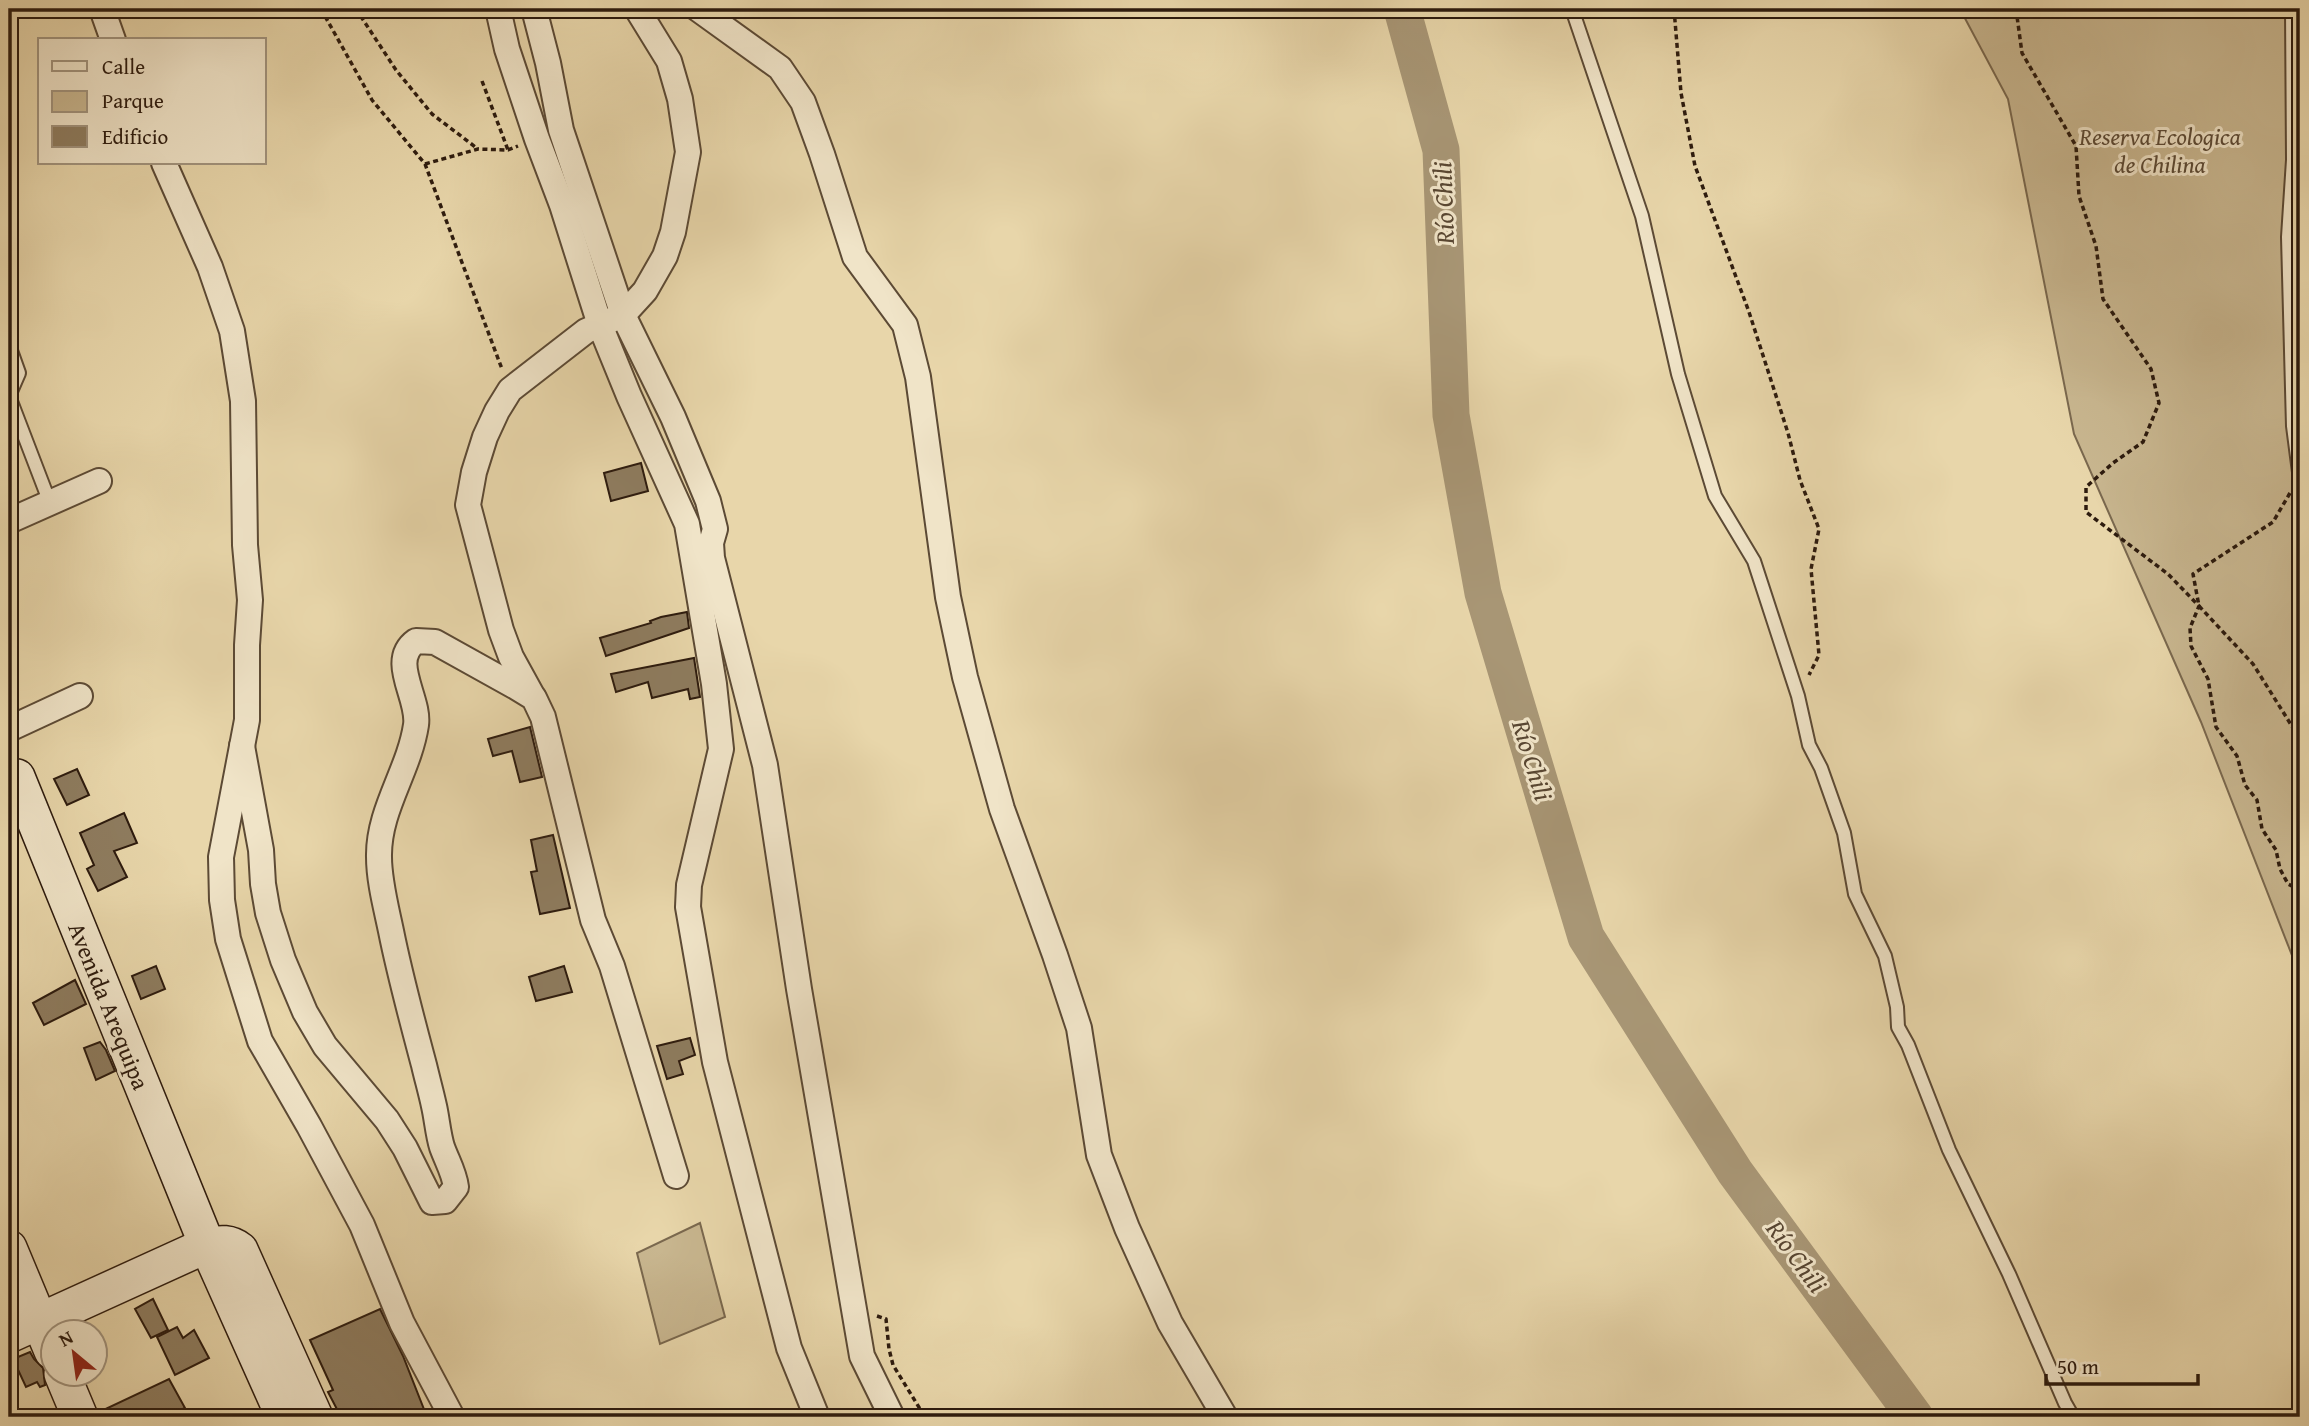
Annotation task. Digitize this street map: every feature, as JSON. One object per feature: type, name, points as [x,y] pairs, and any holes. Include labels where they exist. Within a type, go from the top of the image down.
[{"type":"main road","name":"Avenida Arequipa","points":[[11,775],[208,1245],[284,1417]]},
{"type":"main road","points":[[9,1248],[34,1336],[208,1245],[233,1244],[240,1250],[315,1417]]},
{"type":"main road","points":[[68,1388],[80,1417]]},
{"type":"street","points":[[102,9],[112,38]]},
{"type":"street","points":[[498,9],[507,49],[562,205],[600,325],[687,524],[714,684],[721,749],[689,885],[688,907],[715,1062],[789,1348],[817,1417]]},
{"type":"street","points":[[534,9],[548,62],[561,130],[623,315],[673,418],[708,501],[715,528],[711,543],[712,558],[765,765],[799,989],[862,1356],[892,1417]]},
{"type":"street","points":[[637,9],[669,61],[680,99],[688,152],[673,232],[665,256],[645,292],[623,315],[586,331],[510,390],[485,437],[474,472],[468,505],[501,630],[511,657],[543,717],[593,920],[612,966],[676,1176]]},
{"type":"street","points":[[698,9],[780,68],[803,102],[855,257],[905,325],[918,377],[948,597],[965,677],[1002,809],[1079,1028],[1099,1155],[1127,1228],[1170,1323],[1225,1417]]},
{"type":"street","points":[[164,164],[210,267],[232,331],[243,401],[245,545],[250,600],[247,720],[221,857],[222,900],[228,939],[260,1041],[362,1225],[402,1323],[452,1417]]},
{"type":"street","points":[[9,521],[99,481]]},
{"type":"street","points":[[242,746],[261,850],[268,913],[283,960],[305,1013],[325,1046],[387,1120],[405,1148],[432,1202],[445,1201],[456,1187],[455,1175],[442,1147],[433,1101],[401,980],[386,909],[379,858],[380,833],[416,725],[416,711],[403,666],[405,654],[416,641],[435,642],[534,698]]},
{"type":"street","points":[[9,729],[80,696]]},
{"type":"lane","points":[[1572,9],[1642,216],[1678,374],[1716,496],[1754,561],[1798,696],[1809,745],[1821,768],[1844,833],[1855,894],[1885,956],[1897,1007],[1898,1027],[1908,1045],[1949,1150],[2009,1273],[2073,1417]]},
{"type":"lane","points":[[2292,9],[2293,160],[2288,237],[2292,426],[2300,479]]},
{"type":"lane","points":[[9,345],[19,373],[9,396],[50,503]]},
{"type":"path","points":[[320,9],[372,100],[425,164],[510,390]]},
{"type":"path","points":[[356,9],[396,70],[432,114],[478,149]]},
{"type":"path","points":[[1674,9],[1681,93],[1695,166],[1749,312],[1788,433],[1800,480],[1819,529],[1811,569],[1819,655],[1798,696]]},
{"type":"path","points":[[2016,9],[2022,53],[2076,146],[2080,196],[2096,246],[2103,299],[2151,369],[2159,403],[2143,442],[2113,463],[2086,487],[2086,512],[2168,574],[2199,606],[2253,664],[2300,739]]},
{"type":"path","points":[[482,80],[508,150]]},
{"type":"path","points":[[425,164],[478,149],[508,150],[537,139]]},
{"type":"path","points":[[2300,479],[2273,522],[2193,574],[2199,606],[2190,628],[2191,646],[2208,679],[2216,727],[2237,756],[2245,785],[2257,800],[2262,829],[2276,850],[2280,869],[2288,884],[2300,890]]},
{"type":"path","points":[[854,1310],[886,1319],[893,1365],[925,1417]]},
{"type":"green space","name":"Reserva Ecologica de Chilina","points":[[1960,9],[2300,9],[2300,976],[2201,722],[2074,434],[2008,99]]},
{"type":"green space","points":[[700,1223],[725,1317],[660,1344],[637,1253]]},
{"type":"building","points":[[641,463],[648,491],[611,501],[604,473]]},
{"type":"building","points":[[687,612],[689,628],[606,656],[600,638],[651,623],[650,621],[661,617]]},
{"type":"building","points":[[694,658],[700,697],[690,699],[688,689],[652,698],[648,682],[616,692],[611,674]]},
{"type":"building","points":[[530,727],[542,777],[520,782],[512,751],[493,756],[488,739]]},
{"type":"building","points":[[77,769],[89,795],[67,805],[54,779]]},
{"type":"building","points":[[124,813],[137,843],[114,851],[127,877],[98,891],[87,869],[94,865],[80,833]]},
{"type":"building","points":[[553,835],[570,908],[540,914],[531,872],[537,871],[531,840]]},
{"type":"building","points":[[156,966],[165,989],[141,999],[132,976]]},
{"type":"building","points":[[564,966],[572,992],[536,1001],[529,977]]},
{"type":"building","points":[[75,980],[86,1004],[44,1025],[33,1003]]},
{"type":"building","points":[[690,1038],[695,1055],[679,1061],[683,1074],[667,1079],[657,1046]]},
{"type":"building","points":[[100,1042],[115,1071],[96,1080],[84,1048]]},
{"type":"building","points":[[153,1299],[168,1330],[151,1338],[135,1309]]},
{"type":"building","points":[[380,1309],[403,1356],[427,1417],[341,1417],[328,1392],[333,1390],[310,1340]]},
{"type":"building","points":[[177,1327],[183,1338],[194,1330],[209,1358],[175,1375],[157,1337]]},
{"type":"building","points":[[30,1352],[38,1363],[38,1384],[26,1387],[13,1359]]},
{"type":"building","points":[[169,1379],[185,1408],[164,1417],[100,1417],[99,1412]]},
{"type":"waterway","name":"Río Chili","points":[[1402,9],[1441,150],[1451,415],[1483,593],[1586,937],[1735,1172],[1915,1417]]}]
